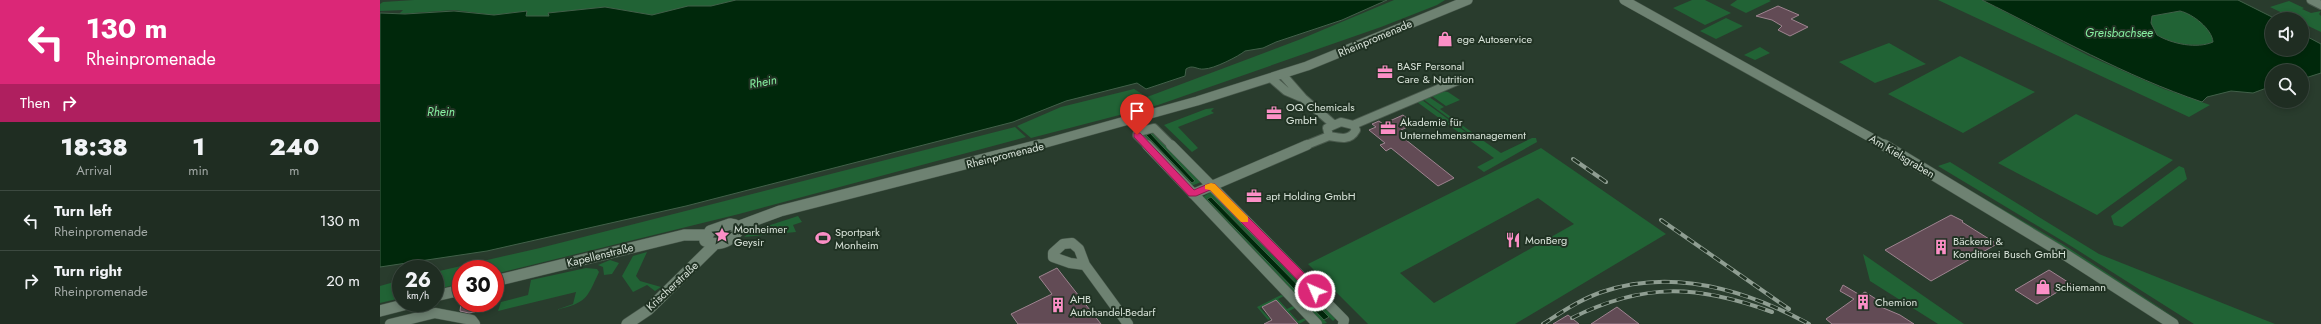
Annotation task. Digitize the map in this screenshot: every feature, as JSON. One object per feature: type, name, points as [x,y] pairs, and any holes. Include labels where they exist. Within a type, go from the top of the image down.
[{"type":"street","name":"Rheinpromenade","points":[[738,227],[780,211],[1049,143],[1271,78],[1326,58],[1468,0]]},
{"type":"street","name":"Am Kielsgraben","points":[[1624,0],[1895,151],[2058,250],[2173,324]]},
{"type":"street","points":[[2312,0],[2321,5]]},
{"type":"street","points":[[1282,74],[1303,98],[1332,124]]},
{"type":"street","points":[[1271,78],[1286,91],[1303,98]]},
{"type":"street","points":[[1353,126],[1457,81]]},
{"type":"street","points":[[1346,122],[1353,126],[1355,133],[1350,137],[1337,139],[1329,136],[1326,131],[1332,124],[1346,122]]},
{"type":"street","points":[[1317,324],[1137,135],[1138,132],[1149,128],[1154,128],[1344,320],[1343,324]]},
{"type":"street","points":[[1193,194],[1329,136]]},
{"type":"street","points":[[725,225],[738,227],[738,234],[732,240],[714,245],[705,241],[706,235],[714,228],[725,225]]},
{"type":"street","name":"Kapellenstraße","points":[[504,279],[684,236],[706,235]]},
{"type":"street","name":"Krischerstraße","points":[[627,324],[648,310],[714,245]]},
{"type":"street","points":[[1085,265],[1128,324]]},
{"type":"street","points":[[380,311],[392,308]]},
{"type":"street","points":[[390,324],[435,313],[472,320],[475,324]]},
{"type":"shaded area","points":[[414,0],[736,0],[712,6],[689,6],[652,15],[605,7],[548,13],[549,16],[526,16],[527,11],[494,15],[454,10],[399,14],[403,10],[380,11],[380,4],[383,2]]},
{"type":"shaded area","points":[[1394,0],[1445,0],[1437,5],[1381,27],[1158,105],[1031,138],[1017,126],[1061,107],[1134,89],[1147,97],[1301,39]]},
{"type":"shaded area","points":[[1692,0],[1705,0],[1731,13],[1705,25],[1673,8]]},
{"type":"shaded area","points":[[1737,0],[1771,1],[1746,13],[1730,5]]},
{"type":"shaded area","points":[[1938,0],[1982,0],[2089,56],[2164,89],[2210,105],[2189,117]]},
{"type":"shaded area","points":[[2289,1],[2309,12],[2280,12],[2270,7]]},
{"type":"shaded area","points":[[2180,11],[2191,15],[2206,27],[2212,37],[2213,42],[2192,45],[2170,41],[2157,35],[2151,23],[2152,16]]},
{"type":"shaded area","points":[[2321,11],[2319,14],[2321,16],[2321,32],[2309,26],[2309,12]]},
{"type":"shaded area","points":[[1726,18],[1743,26],[1716,39],[1700,31]]},
{"type":"shaded area","points":[[1889,43],[1926,64],[1875,83],[1839,62]]},
{"type":"shaded area","points":[[1760,47],[1770,53],[1755,60],[1744,55]]},
{"type":"shaded area","points":[[1960,56],[2035,92],[1963,133],[1888,94]]},
{"type":"shaded area","points":[[1442,91],[1448,92],[1460,100],[1446,106],[1432,96]]},
{"type":"shaded area","points":[[1429,97],[1444,107],[1440,109],[1473,133],[1470,134],[1423,99]]},
{"type":"shaded area","points":[[1422,100],[1471,136],[1475,135],[1501,153],[1532,138],[1536,138],[1537,142],[1484,172],[1477,167],[1494,158],[1417,102]]},
{"type":"shaded area","points":[[1214,108],[1211,111],[1214,113],[1178,127],[1198,148],[1192,152],[1164,125],[1206,109]]},
{"type":"shaded area","points":[[2076,114],[2173,160],[2097,215],[1998,163]]},
{"type":"shaded area","points":[[1015,127],[1026,137],[739,214],[504,272],[504,260],[488,260]]},
{"type":"shaded area","points":[[1152,130],[1201,182],[1191,186],[1141,134]]},
{"type":"shaded area","points":[[1541,148],[1666,234],[1515,324],[1368,324],[1308,264]],"holes":[[[1538,198],[1574,224],[1434,303],[1400,273]]]},
{"type":"shaded area","points":[[1950,162],[2099,254],[2275,324],[2194,324],[2071,246],[1938,166]]},
{"type":"shaded area","points":[[2179,166],[2184,168],[2187,179],[2122,227],[2114,225],[2111,216]]},
{"type":"shaded area","points":[[1958,183],[2064,245],[2185,324]]},
{"type":"shaded area","points":[[1211,192],[1336,318],[1333,321],[1211,197],[1207,198],[1327,323],[1322,324],[1201,198]]},
{"type":"shaded area","points":[[798,216],[802,222],[793,225],[796,232],[744,237],[759,226],[761,228]]},
{"type":"shaded area","points":[[647,252],[636,276],[640,281],[661,287],[655,291],[647,285],[633,292],[622,276],[633,256]]},
{"type":"shaded area","points":[[1863,254],[1964,324],[1938,324],[1870,281]]},
{"type":"shaded area","points":[[610,260],[619,263],[612,274],[604,275],[603,267],[598,265]]},
{"type":"shaded area","points":[[452,268],[452,285],[444,288],[444,270]]},
{"type":"shaded area","points":[[586,268],[597,269],[599,272],[588,294],[580,302],[574,305],[556,310],[573,304],[576,292],[504,310],[504,301],[528,295],[531,280]]},
{"type":"shaded area","points":[[392,283],[392,300],[380,303],[380,286]]},
{"type":"shaded area","points":[[1281,295],[1284,296],[1278,299],[1287,309],[1293,306],[1295,308],[1289,311],[1298,321],[1305,318],[1306,320],[1299,324],[1276,300],[1260,308],[1270,319],[1268,320],[1257,307]]},
{"type":"water","name":"Rhein","points":[[736,0],[1387,0],[1342,20],[1276,42],[1263,48],[1245,51],[1220,65],[1202,69],[1193,67],[1188,68],[1186,69],[1185,76],[1146,89],[1137,83],[1066,101],[1013,122],[686,206],[487,251],[427,260],[392,260],[392,265],[380,267],[380,13],[405,14],[454,11],[494,15],[527,11],[526,16],[549,16],[548,13],[605,7],[652,15],[688,6],[711,6]]},
{"type":"water","name":"Greisbachsee","points":[[1982,0],[2238,0],[2265,14],[2265,56],[2309,56],[2309,38],[2321,44],[2321,73],[2309,77],[2309,64],[2265,64],[2265,89],[2253,93],[2231,91],[2207,97],[2202,102],[2145,80]],"holes":[[[2180,11],[2190,15],[2206,27],[2212,37],[2213,42],[2192,45],[2170,41],[2157,35],[2151,23],[2152,16]]]},
{"type":"water","points":[[1150,133],[1195,181],[1192,183],[1146,135]]},
{"type":"water","points":[[1211,197],[1329,317],[1324,320],[1207,199]]},
{"type":"building","points":[[1778,6],[1799,15],[1791,19],[1808,27],[1790,36],[1778,30],[1782,26],[1772,20],[1756,16]]},
{"type":"building","points":[[1403,115],[1414,124],[1401,130],[1406,134],[1401,136],[1454,178],[1438,186],[1391,148],[1386,151],[1380,145],[1385,143],[1369,130],[1376,127],[1372,124],[1379,121],[1383,124]]},
{"type":"building","name":"Bäckerei & Konditorei Busch GmbH","points":[[1951,215],[1963,221],[1962,222],[1997,244],[1931,281],[1885,250]]},
{"type":"building","name":"AHB Autohandel-Bedarf","points":[[1057,268],[1101,324],[1018,324],[1011,314],[1052,294],[1039,277]]},
{"type":"building","name":"Schiemann","points":[[2049,270],[2071,284],[2037,304],[2015,290]]},
{"type":"building","name":"Chemion","points":[[1843,285],[1860,295],[1865,292],[1876,299],[1874,304],[1900,315],[1914,324],[1832,324],[1826,319],[1854,299],[1840,291]]},
{"type":"building","points":[[1276,300],[1298,324],[1264,324],[1272,320],[1262,307]]},
{"type":"building","points":[[1617,307],[1639,324],[1591,324]]},
{"type":"building","points":[[1568,315],[1579,324],[1553,324]]},
{"type":"railway","points":[[1573,159],[1606,182]]},
{"type":"railway","points":[[1661,220],[1789,309]]},
{"type":"railway","points":[[1543,324],[1572,306],[1594,295],[1628,285],[1655,282],[1708,286],[1734,293],[1760,301],[1809,324]]},
{"type":"railway","points":[[1572,318],[1598,306],[1623,298],[1647,293],[1671,291],[1720,296],[1772,312]]},
{"type":"slow traffic","points":[[1208,187],[1211,186],[1244,219]]},
{"type":"place","name":"ege Autoservice","points":[[1445,39]]},
{"type":"place","name":"BASF Personal Care & Nutrition","points":[[1385,72]]},
{"type":"place","name":"OQ Chemicals GmbH","points":[[1274,113]]},
{"type":"place","name":"Akademie für Unternehmensmanagement","points":[[1388,128]]},
{"type":"place","name":"apt Holding GmbH","points":[[1254,196]]},
{"type":"place","name":"Monheimer Geysir","points":[[722,235]]},
{"type":"place","name":"Sportpark Monheim","points":[[823,238]]},
{"type":"place","name":"MonBerg","points":[[1513,240]]},
{"type":"place","name":"Bäckerei & Konditorei Busch GmbH","points":[[1941,247]]},
{"type":"place","name":"Schiemann","points":[[2043,287]]},
{"type":"place","name":"Chemion","points":[[1863,302]]},
{"type":"place","name":"AHB Autohandel-Bedarf","points":[[1058,305]]},
{"type":"route","points":[[1137,135],[1193,194],[1211,186],[1315,291]]}]
